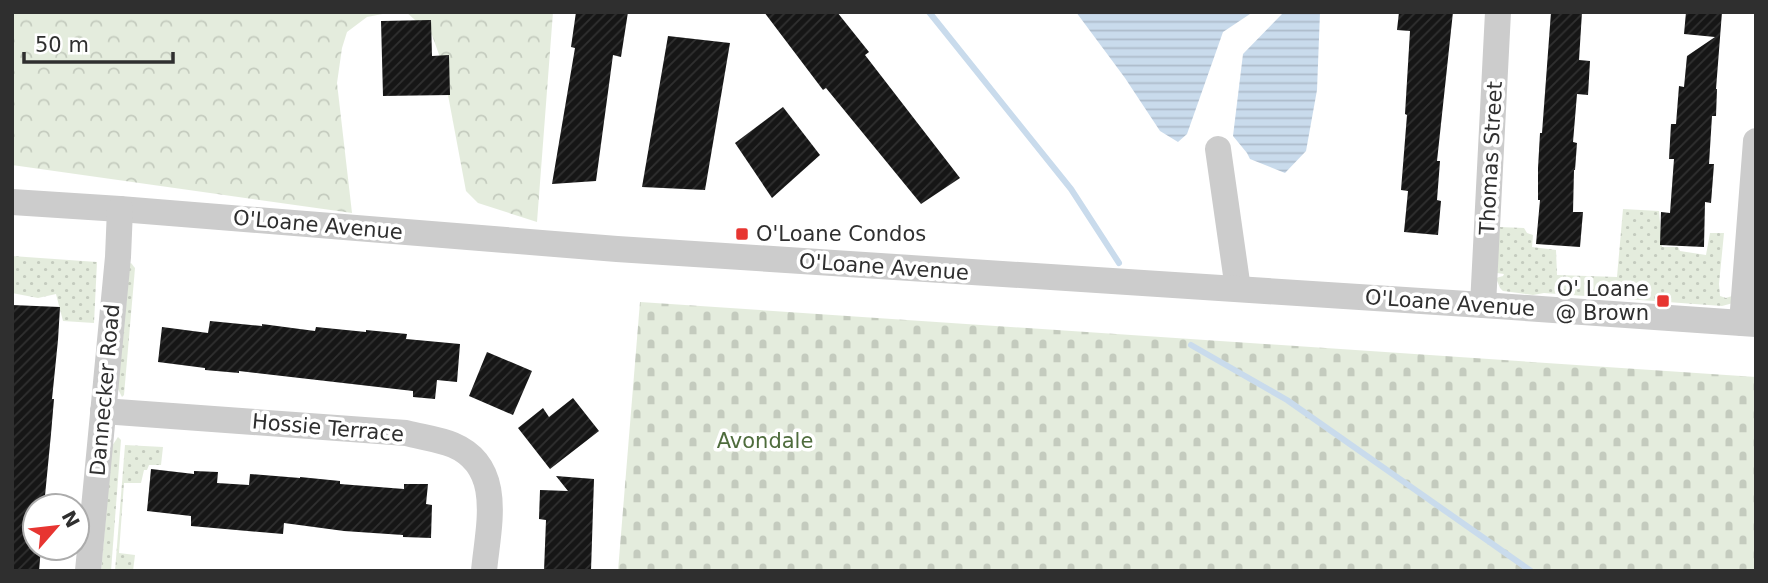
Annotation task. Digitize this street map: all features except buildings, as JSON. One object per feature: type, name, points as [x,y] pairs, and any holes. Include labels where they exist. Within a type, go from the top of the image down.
[{"type":"street","name":"Thomas Street","points":[[1483,304],[1498,12]]},
{"type":"street","points":[[1749,323],[1756,141]]},
{"type":"street","points":[[1218,149],[1238,289]]},
{"type":"street","name":"O'Loane Avenue","points":[[12,202],[617,250],[1749,323]]},
{"type":"street","name":"Dannecker Road","points":[[88,571],[118,257],[120,209]]},
{"type":"street","name":"Hossie Terrace","points":[[103,411],[405,433],[453,445],[476,460],[485,477],[491,502],[484,571]]},
{"type":"green space","points":[[12,12],[393,12],[367,17],[347,32],[342,48],[337,83],[352,213],[12,165]]},
{"type":"green space","points":[[406,12],[553,12],[537,222],[478,203],[466,191],[442,63],[432,35]]},
{"type":"green space","points":[[1623,209],[1659,211],[1662,247],[1678,247],[1680,251],[1706,255],[1710,233],[1724,233],[1720,296],[1726,298],[1735,295],[1733,303],[1722,306],[1544,293],[1533,295],[1503,291],[1500,288],[1496,278],[1504,274],[1497,273],[1499,227],[1524,228],[1527,233],[1533,235],[1532,247],[1556,250],[1557,275],[1617,277]]},
{"type":"green space","points":[[12,256],[97,262],[94,323],[63,321],[56,294],[38,298],[12,293]]},
{"type":"green space","points":[[131,263],[135,268],[122,397],[117,387],[126,266]]},
{"type":"green space","name":"Avondale","points":[[640,302],[1756,377],[1756,571],[618,571]]},
{"type":"green space","points":[[118,437],[121,440],[111,571],[101,571],[112,446]]},
{"type":"green space","points":[[125,445],[163,447],[161,465],[149,465],[147,470],[144,470],[141,483],[124,483],[119,553],[135,555],[133,571],[115,571]]},
{"type":"water","points":[[1076,12],[1253,12],[1223,32],[1187,134],[1178,142],[1160,131]]},
{"type":"water","points":[[1281,12],[1320,12],[1317,90],[1306,151],[1285,173],[1250,159],[1233,136],[1243,54]]},
{"type":"waterway","points":[[929,12],[1071,189],[1119,263]]},
{"type":"waterway","points":[[1191,345],[1287,400],[1531,571]]},
{"type":"place","name":"O'Loane Condos","points":[[742,234]]},
{"type":"place","name":"O' Loane @ Brown","points":[[1663,301]]}]
